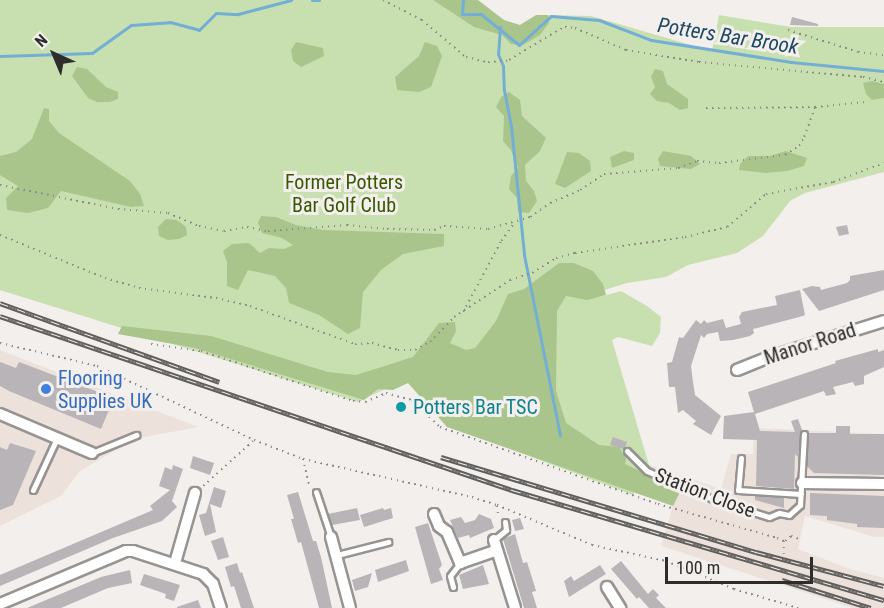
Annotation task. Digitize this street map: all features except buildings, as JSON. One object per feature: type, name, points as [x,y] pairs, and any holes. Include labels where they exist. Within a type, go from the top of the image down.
[{"type":"street","name":"Manor Road","points":[[737,370],[766,358],[884,321]]},
{"type":"street","points":[[0,414],[92,453]]},
{"type":"street","points":[[802,488],[884,484]]},
{"type":"street","points":[[175,563],[195,493]]},
{"type":"street","points":[[434,514],[439,526],[447,532],[460,563],[495,545],[515,608]]},
{"type":"street","points":[[331,537],[350,608]]},
{"type":"street","points":[[0,604],[126,551],[175,563],[203,574],[213,584],[221,608]]},
{"type":"street","points":[[607,587],[620,608]]},
{"type":"lane","points":[[741,458],[738,490],[802,488],[804,434]]},
{"type":"lane","points":[[92,453],[136,435]]},
{"type":"lane","points":[[33,490],[57,438]]},
{"type":"lane","name":"Station Close","points":[[627,451],[647,471],[715,500],[769,517],[779,513],[789,515],[800,505],[802,488]]},
{"type":"lane","points":[[316,492],[331,537]]},
{"type":"lane","points":[[495,545],[506,531],[505,522]]},
{"type":"lane","points":[[337,555],[388,542]]},
{"type":"lane","points":[[453,587],[450,576],[460,563]]},
{"type":"path","points":[[383,0],[422,20],[466,57],[488,62],[508,60],[565,27],[575,28],[626,50],[699,62],[863,77],[884,82]]},
{"type":"path","points":[[788,30],[858,52],[884,55]]},
{"type":"path","points":[[706,108],[815,106],[866,102]]},
{"type":"path","points":[[0,185],[118,208],[168,213],[199,226],[224,231],[247,227],[268,231],[347,225],[387,230],[434,230],[444,226],[477,230],[530,218],[550,203],[580,190],[604,174],[678,168],[697,161],[719,163],[785,155],[799,146],[815,106]]},
{"type":"path","points":[[0,235],[105,278],[139,288],[216,298],[250,306],[355,344],[372,343],[398,350],[415,350],[430,342],[463,312],[510,280],[532,273],[556,258],[727,227],[766,194],[833,182],[884,163]]},
{"type":"path","points":[[463,312],[501,241],[514,222]]},
{"type":"path","points":[[0,343],[97,366],[254,440],[303,459],[472,497],[592,545],[666,561],[734,589],[798,608]]},
{"type":"path","points":[[151,344],[201,351],[353,401],[365,402],[386,393],[412,400],[440,427],[658,504],[784,541]]},
{"type":"path","points":[[195,493],[254,440]]},
{"type":"path","points":[[303,459],[309,486],[316,492]]},
{"type":"path","points":[[784,541],[791,536],[800,539]]},
{"type":"path","points":[[784,541],[784,554]]},
{"type":"shaded area","points":[[0,350],[198,427],[134,439],[80,471],[61,496],[0,526]]},
{"type":"shaded area","points":[[754,428],[884,434],[884,537],[874,537],[805,516],[798,549],[847,568],[884,578],[884,608],[853,608],[661,546],[680,490],[645,473],[649,465],[721,489],[731,454],[753,454]]},
{"type":"green space","name":"Former Potters Bar Golf Club","points":[[0,0],[464,0],[517,45],[549,15],[591,16],[712,51],[719,15],[791,27],[884,27],[884,172],[805,193],[790,201],[763,236],[737,253],[688,265],[666,277],[627,283],[598,292],[599,297],[621,291],[661,317],[660,333],[652,346],[618,337],[612,340],[649,465],[633,495],[446,425],[406,379],[358,402],[0,290]]},
{"type":"green space","points":[[433,0],[478,0],[504,20],[520,25],[536,15],[548,15],[549,23],[540,35],[523,45],[511,44],[502,35],[474,27]]},
{"type":"green space","points":[[296,42],[323,48],[324,56],[301,67],[293,61],[291,50]]},
{"type":"green space","points":[[425,42],[437,46],[442,56],[431,87],[419,92],[397,90],[395,77],[419,56]]},
{"type":"green space","points":[[77,67],[87,69],[106,87],[118,92],[118,99],[110,102],[97,102],[88,98],[72,76]]},
{"type":"green space","points":[[655,69],[663,71],[667,84],[688,99],[688,108],[680,110],[669,103],[657,101],[650,94],[655,87],[651,77]]},
{"type":"green space","points":[[872,81],[884,84],[884,98],[872,100],[866,94],[863,83]]},
{"type":"green space","points":[[509,92],[520,100],[522,116],[546,138],[540,151],[525,165],[526,181],[534,191],[537,201],[529,213],[518,212],[517,198],[509,189],[511,176],[518,168],[511,150],[503,141],[504,116],[496,107],[501,97]]},
{"type":"green space","points":[[44,108],[49,109],[49,121],[59,133],[130,181],[140,194],[144,206],[131,207],[61,191],[48,208],[28,213],[7,210],[6,198],[18,186],[0,175],[0,156],[16,152],[32,139]]},
{"type":"green space","points":[[624,151],[634,153],[634,160],[612,168],[610,157]]},
{"type":"green space","points":[[663,151],[691,156],[700,164],[691,169],[660,166],[658,159]]},
{"type":"green space","points":[[786,151],[807,158],[804,166],[787,171],[766,173],[739,170],[740,164],[748,156],[770,156]]},
{"type":"green space","points":[[567,152],[579,153],[590,161],[591,171],[565,188],[555,184]]},
{"type":"green space","points":[[261,216],[276,217],[296,225],[323,230],[444,234],[444,246],[403,254],[381,270],[363,292],[360,328],[348,334],[319,315],[289,303],[286,288],[275,276],[248,270],[238,290],[227,286],[227,262],[223,251],[232,244],[249,243],[260,253],[269,248],[284,249],[293,245],[282,238],[262,233],[258,223]]},
{"type":"green space","points":[[166,219],[177,220],[186,227],[187,235],[179,239],[168,240],[159,236],[158,227]]},
{"type":"green space","points":[[559,263],[574,263],[593,271],[603,284],[606,295],[587,300],[566,296],[557,311],[556,391],[566,423],[599,445],[619,447],[626,458],[625,464],[681,490],[673,506],[447,427],[408,383],[393,390],[378,389],[364,400],[195,348],[118,334],[122,326],[211,336],[328,372],[356,375],[413,357],[439,323],[455,322],[456,331],[450,343],[466,350],[475,348],[496,321],[508,294],[524,289]]},
{"type":"waterway","name":"Potters Bar Brook","points":[[0,56],[92,53],[131,25],[170,22],[199,30],[216,13],[238,14],[291,0]]},
{"type":"waterway","name":"Potters Bar Brook","points":[[312,0],[319,0]]},
{"type":"waterway","name":"Potters Bar Brook","points":[[463,0],[462,14],[481,14],[519,45],[551,16],[599,20],[651,40],[791,62],[884,71]]},
{"type":"waterway","points":[[500,27],[498,54],[503,66],[504,90],[511,126],[524,255],[560,435]]},
{"type":"railway","points":[[0,303],[219,382]]},
{"type":"railway","points":[[0,316],[512,490],[884,600]]},
{"type":"railway","points":[[441,457],[756,552],[884,586]]},
{"type":"railway","points":[[782,580],[871,608]]},
{"type":"place","name":"Flooring Supplies UK","points":[[46,389]]},
{"type":"place","name":"Potters Bar TSC","points":[[401,407]]}]
